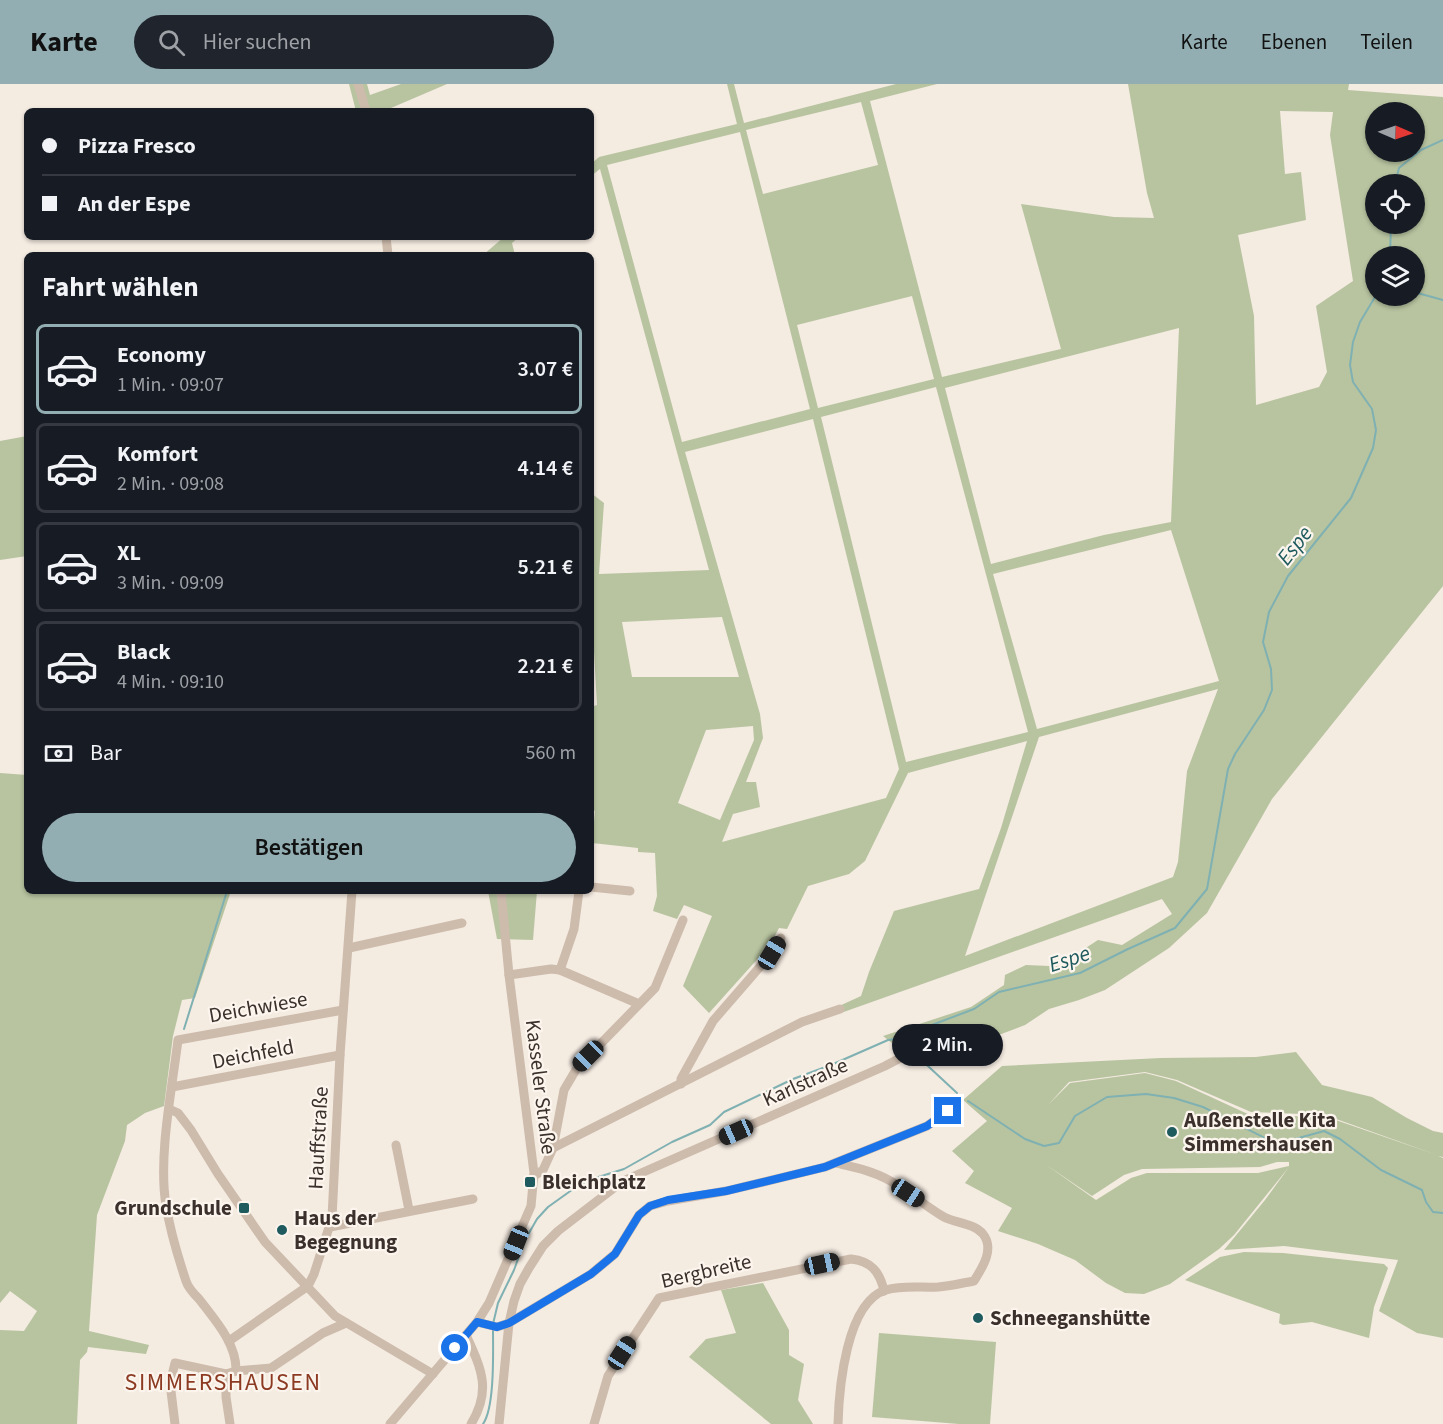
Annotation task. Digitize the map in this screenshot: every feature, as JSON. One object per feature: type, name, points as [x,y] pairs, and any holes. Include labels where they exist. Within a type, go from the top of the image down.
[{"type":"street","points":[[358,84],[365,108]]},
{"type":"street","points":[[594,887],[630,891]]},
{"type":"street","name":"Hauffstraße","points":[[308,1286],[332,1218],[340,1055],[352,894]]},
{"type":"street","name":"Kasseler Straße","points":[[390,1424],[477,1322],[491,1300],[531,1206],[534,1176],[501,894]]},
{"type":"street","points":[[560,970],[574,929],[579,894]]},
{"type":"street","points":[[534,1176],[543,1170],[553,1148],[564,1090],[577,1068],[655,988],[683,920]]},
{"type":"street","points":[[349,948],[462,923]]},
{"type":"street","points":[[681,1084],[681,1079],[713,1021],[772,953],[781,938]]},
{"type":"street","points":[[509,975],[551,969],[560,970],[639,1004]]},
{"type":"street","points":[[553,1148],[802,1022],[840,1009]]},
{"type":"street","name":"Deichwiese","points":[[172,1087],[178,1040],[344,1010]]},
{"type":"street","name":"Deichfeld","points":[[172,1087],[340,1055]]},
{"type":"street","name":"Karlstraße","points":[[499,1424],[509,1323],[520,1284],[543,1246],[558,1231],[623,1181],[875,1071],[904,1056]]},
{"type":"street","points":[[172,1087],[165,1163],[166,1204],[186,1284],[229,1341],[236,1365],[231,1373],[226,1397],[230,1424]]},
{"type":"street","points":[[169,1109],[178,1113],[191,1130],[265,1242],[335,1316],[433,1374]]},
{"type":"street","points":[[477,1322],[493,1326],[509,1323],[591,1274],[615,1254],[639,1215],[650,1206],[668,1200],[747,1186],[812,1171],[927,1126],[948,1111]]},
{"type":"street","points":[[396,1145],[409,1210]]},
{"type":"street","points":[[837,1163],[872,1172],[946,1218],[975,1228],[983,1233],[987,1256],[974,1281],[939,1287],[898,1288],[884,1291],[867,1304],[860,1313],[849,1345],[841,1382],[838,1424]]},
{"type":"street","points":[[330,1227],[473,1199]]},
{"type":"street","name":"Bergbreite","points":[[594,1424],[608,1376],[659,1298],[851,1259],[868,1263],[877,1270],[882,1279],[884,1291]]},
{"type":"street","points":[[229,1341],[308,1286]]},
{"type":"street","points":[[176,1424],[170,1383],[175,1363],[231,1373],[271,1368],[323,1333],[346,1323]]},
{"type":"street","points":[[466,1335],[480,1364],[484,1381],[480,1406],[471,1424]]},
{"type":"green space","points":[[349,84],[367,84],[370,95],[401,84],[447,84],[391,108],[355,108]]},
{"type":"green space","points":[[727,84],[734,84],[744,123],[896,84],[937,84],[870,101],[942,377],[1061,349],[1021,204],[1114,217],[1154,218],[1147,193],[1128,84],[1349,84],[1348,90],[1443,97],[1443,586],[1272,799],[1207,913],[1169,948],[1105,990],[1049,1009],[1025,1025],[996,1036],[929,1051],[917,1063],[883,1036],[971,1007],[1004,985],[1005,975],[1026,965],[1072,967],[1078,953],[1098,940],[1122,945],[1172,914],[1162,899],[838,1014],[837,1007],[861,996],[894,911],[979,889],[1001,828],[1027,741],[908,773],[865,861],[849,874],[808,886],[787,929],[779,928],[770,945],[709,1013],[683,986],[712,916],[684,905],[677,919],[653,911],[657,896],[655,853],[638,852],[638,848],[594,843],[594,706],[597,705],[594,651],[594,495],[604,503],[599,574],[709,570],[600,169],[594,174],[594,161],[599,157],[737,124]],"holes":[[[861,102],[878,165],[763,194],[746,130]],[[1280,111],[1333,112],[1330,135],[1353,281],[1316,306],[1327,372],[1319,387],[1256,405],[1254,316],[1238,235],[1306,220],[1301,172],[1285,174]],[[740,132],[810,409],[682,442],[607,165]],[[912,296],[934,379],[818,408],[797,325]],[[1179,328],[1171,522],[1104,535],[991,564],[945,388]],[[936,387],[1028,732],[906,762],[821,417]],[[813,419],[899,769],[886,798],[722,842],[733,814],[760,807],[756,782],[746,782],[763,738],[760,714],[685,452]],[[1171,530],[1219,681],[1037,729],[993,574]],[[722,617],[739,677],[632,677],[622,622]],[[1218,689],[1187,771],[1178,862],[1173,877],[965,956],[1039,737]],[[753,726],[754,740],[720,820],[678,803],[706,730]]]},
{"type":"green space","points":[[500,240],[516,240],[512,243],[514,252],[486,252]]},
{"type":"green space","points":[[24,437],[24,556],[0,560],[0,441]]},
{"type":"green space","points":[[0,773],[24,775],[24,894],[230,894],[195,998],[182,1000],[173,1036],[164,1106],[145,1113],[127,1125],[125,1141],[97,1215],[89,1331],[149,1345],[146,1354],[88,1347],[80,1360],[77,1424],[0,1424],[0,1330],[24,1331],[37,1311],[10,1291],[0,1303]]},
{"type":"green space","points":[[489,894],[537,894],[533,940],[497,939]]},
{"type":"green space","points":[[1296,1052],[1322,1085],[1372,1097],[1407,1118],[1433,1131],[1443,1133],[1443,1157],[1438,1156],[1443,1158],[1443,1338],[1417,1333],[1379,1311],[1398,1260],[1284,1246],[1224,1250],[1289,1167],[1234,1235],[1219,1249],[1170,1284],[1144,1294],[1125,1293],[1106,1283],[1075,1260],[1038,1244],[998,1231],[1012,1208],[965,1183],[974,1171],[952,1151],[987,1121],[963,1100],[1002,1066],[1161,1058],[1256,1057]],"holes":[[[1145,1072],[1177,1080],[1251,1112],[1325,1115],[1437,1155],[1327,1117],[1250,1115],[1176,1081],[1145,1073],[1070,1083],[1048,1105],[1069,1082]],[[1277,1162],[1289,1162],[1289,1166],[1258,1173],[1147,1173],[1131,1178],[1096,1200],[1045,1164],[1092,1196],[1124,1175],[1142,1169],[1260,1167]]]},
{"type":"green space","points":[[1244,1252],[1283,1253],[1384,1264],[1388,1268],[1374,1307],[1369,1338],[1312,1322],[1283,1325],[1279,1323],[1280,1314],[1185,1280],[1220,1257]]},
{"type":"green space","points":[[763,1283],[789,1330],[789,1355],[804,1364],[798,1400],[813,1424],[771,1424],[689,1357],[706,1339],[736,1333],[721,1290]]},
{"type":"green space","points":[[879,1333],[996,1342],[990,1424],[959,1424],[872,1417]]},
{"type":"waterway","name":"Espe","points":[[1398,174],[1399,168],[1421,150],[1443,140]]},
{"type":"waterway","name":"Espe","points":[[1390,246],[1391,234]]},
{"type":"waterway","points":[[1425,295],[1443,300]]},
{"type":"waterway","name":"Espe","points":[[493,1324],[498,1303],[525,1240],[537,1219],[548,1207],[576,1187],[589,1180],[624,1169],[672,1142],[710,1125],[724,1112],[793,1079],[888,1040],[974,1009],[999,992],[1080,973],[1175,928],[1207,889],[1228,769],[1235,754],[1264,710],[1272,690],[1271,669],[1263,642],[1269,612],[1288,576],[1351,498],[1373,448],[1376,430],[1372,409],[1353,382],[1350,365],[1353,342],[1360,322],[1370,306]]},
{"type":"waterway","points":[[184,1029],[226,894]]},
{"type":"waterway","points":[[895,1039],[904,1047]]},
{"type":"waterway","points":[[915,1054],[957,1093]]},
{"type":"waterway","points":[[968,1101],[1025,1139],[1044,1146],[1059,1143],[1075,1116],[1107,1097],[1146,1094],[1174,1098],[1203,1107],[1277,1144],[1324,1131],[1340,1139],[1381,1170],[1422,1190],[1433,1212],[1443,1213]]},
{"type":"waterway","name":"Espe","points":[[483,1424],[490,1405],[493,1329]]},
{"type":"place","name":"Außenstelle Kita Simmershausen","points":[[1172,1132]]},
{"type":"place","name":"Bleichplatz","points":[[530,1182]]},
{"type":"place","name":"Grundschule","points":[[244,1208]]},
{"type":"place","name":"Haus der Begegnung","points":[[282,1230]]},
{"type":"place","name":"Schneeganshütte","points":[[978,1318]]},
{"type":"district","name":"SIMMERSHAUSEN","points":[[223,1382]]},
{"type":"route","points":[[455,1348],[477,1322],[497,1327],[509,1323],[591,1274],[615,1254],[639,1215],[650,1206],[668,1200],[726,1191],[825,1167],[927,1126],[948,1111]]}]
